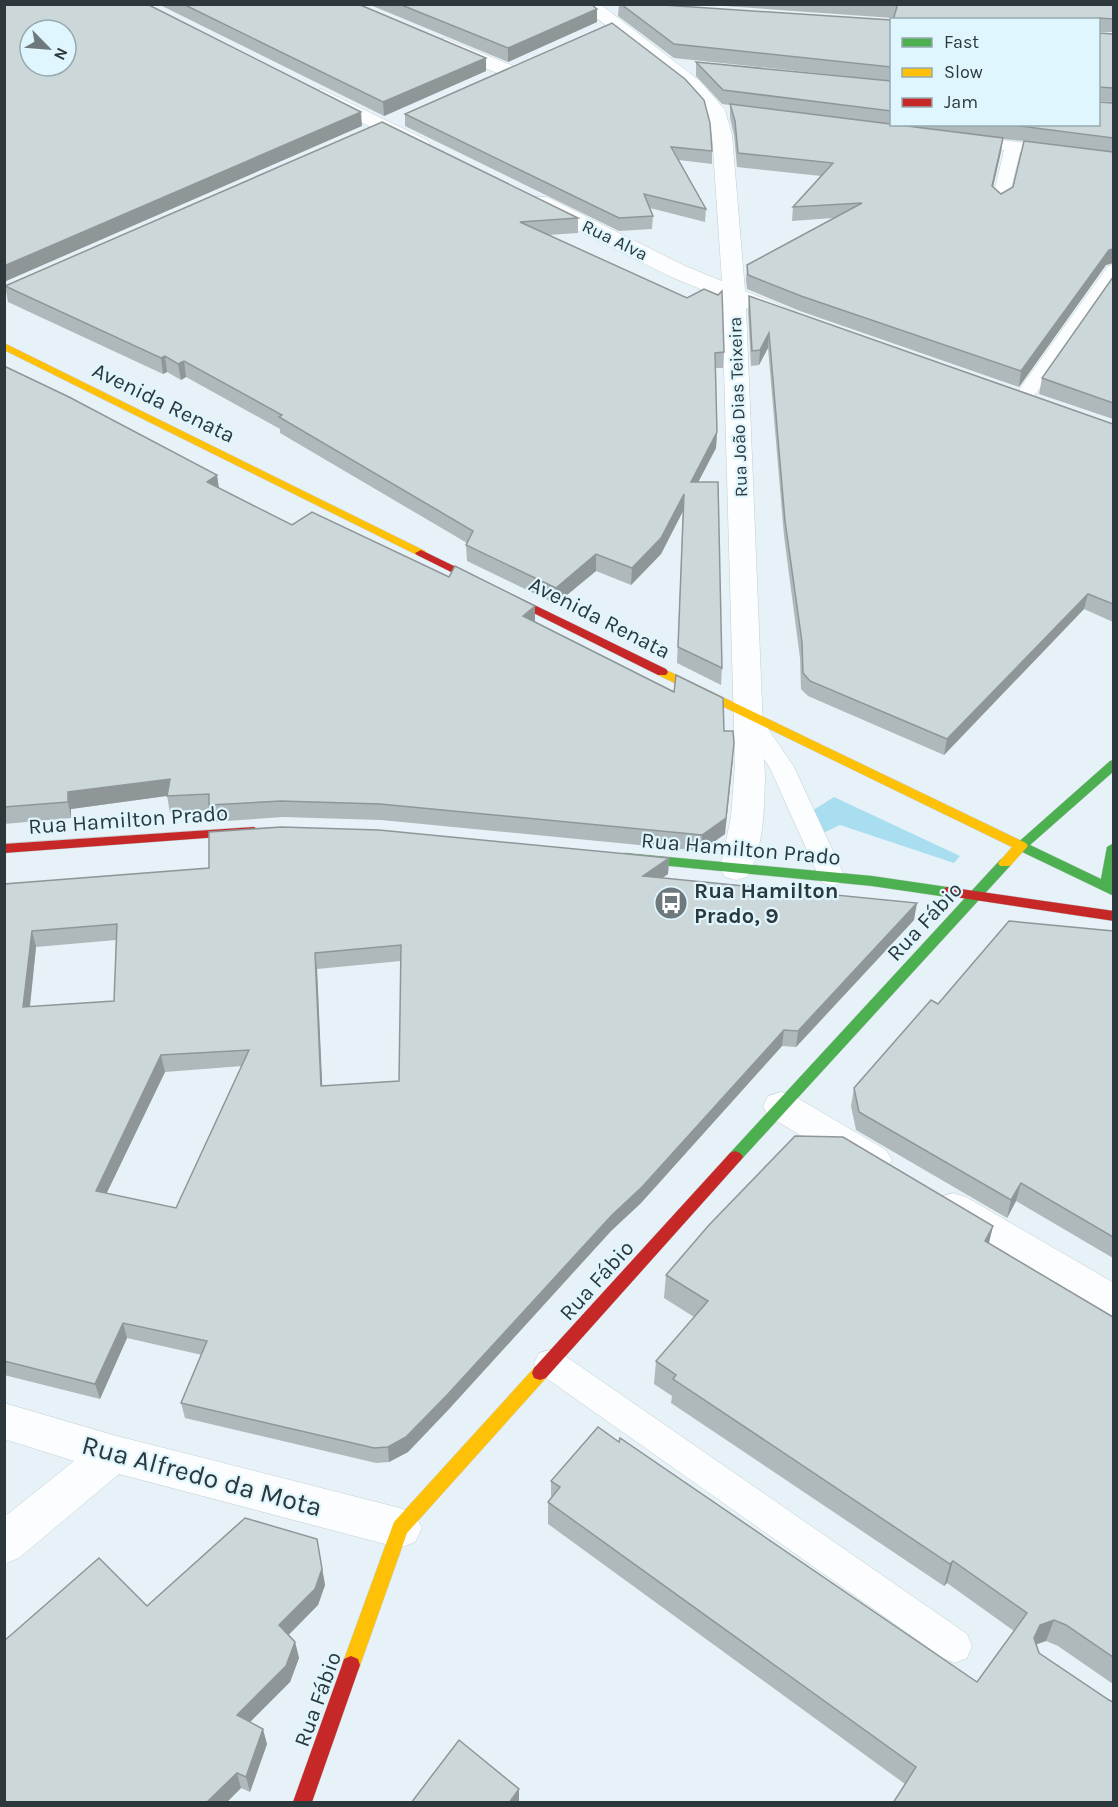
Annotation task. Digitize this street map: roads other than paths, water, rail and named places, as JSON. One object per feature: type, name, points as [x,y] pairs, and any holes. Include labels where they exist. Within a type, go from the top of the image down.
[{"type":"main road","name":"Avenida Renata","points":[[4,346],[573,626],[748,716],[1110,890]]},
{"type":"main road","name":"Rua Fábio","points":[[302,1803],[400,1528],[781,1106],[1021,846],[1113,765]]},
{"type":"main road","name":"Rua Hamilton Prado","points":[[4,849],[271,830]]},
{"type":"main road","points":[[1110,890],[1113,847]]},
{"type":"main road","name":"Rua Hamilton Prado","points":[[614,857],[832,877],[1113,916]]},
{"type":"street","name":"Rua João Dias Teixeira","points":[[589,5],[609,23],[727,111],[722,135],[734,294],[750,804],[745,840],[736,869]]},
{"type":"street","points":[[425,36],[509,71]]},
{"type":"street","points":[[488,80],[529,62]]},
{"type":"street","points":[[666,65],[702,68]]},
{"type":"street","points":[[299,84],[436,152]]},
{"type":"street","points":[[363,136],[405,117]]},
{"type":"street","name":"Rua Alva","points":[[519,192],[677,271],[813,326]]},
{"type":"street","points":[[1001,390],[1033,402]]},
{"type":"street","points":[[781,1106],[1113,1303]]},
{"type":"street","name":"Rua Alfredo da Mota","points":[[4,1421],[113,1454],[400,1528]]},
{"type":"street","points":[[4,1544],[113,1454]]},
{"type":"lane","points":[[956,140],[1113,159]]},
{"type":"lane","points":[[1000,201],[1013,147]]},
{"type":"lane","points":[[1033,402],[1113,270]]},
{"type":"lane","points":[[748,716],[782,767],[832,877]]},
{"type":"lane","points":[[550,1363],[955,1646]]},
{"type":"place","name":"Rua Hamilton Prado, 9","points":[[671,903]]}]
